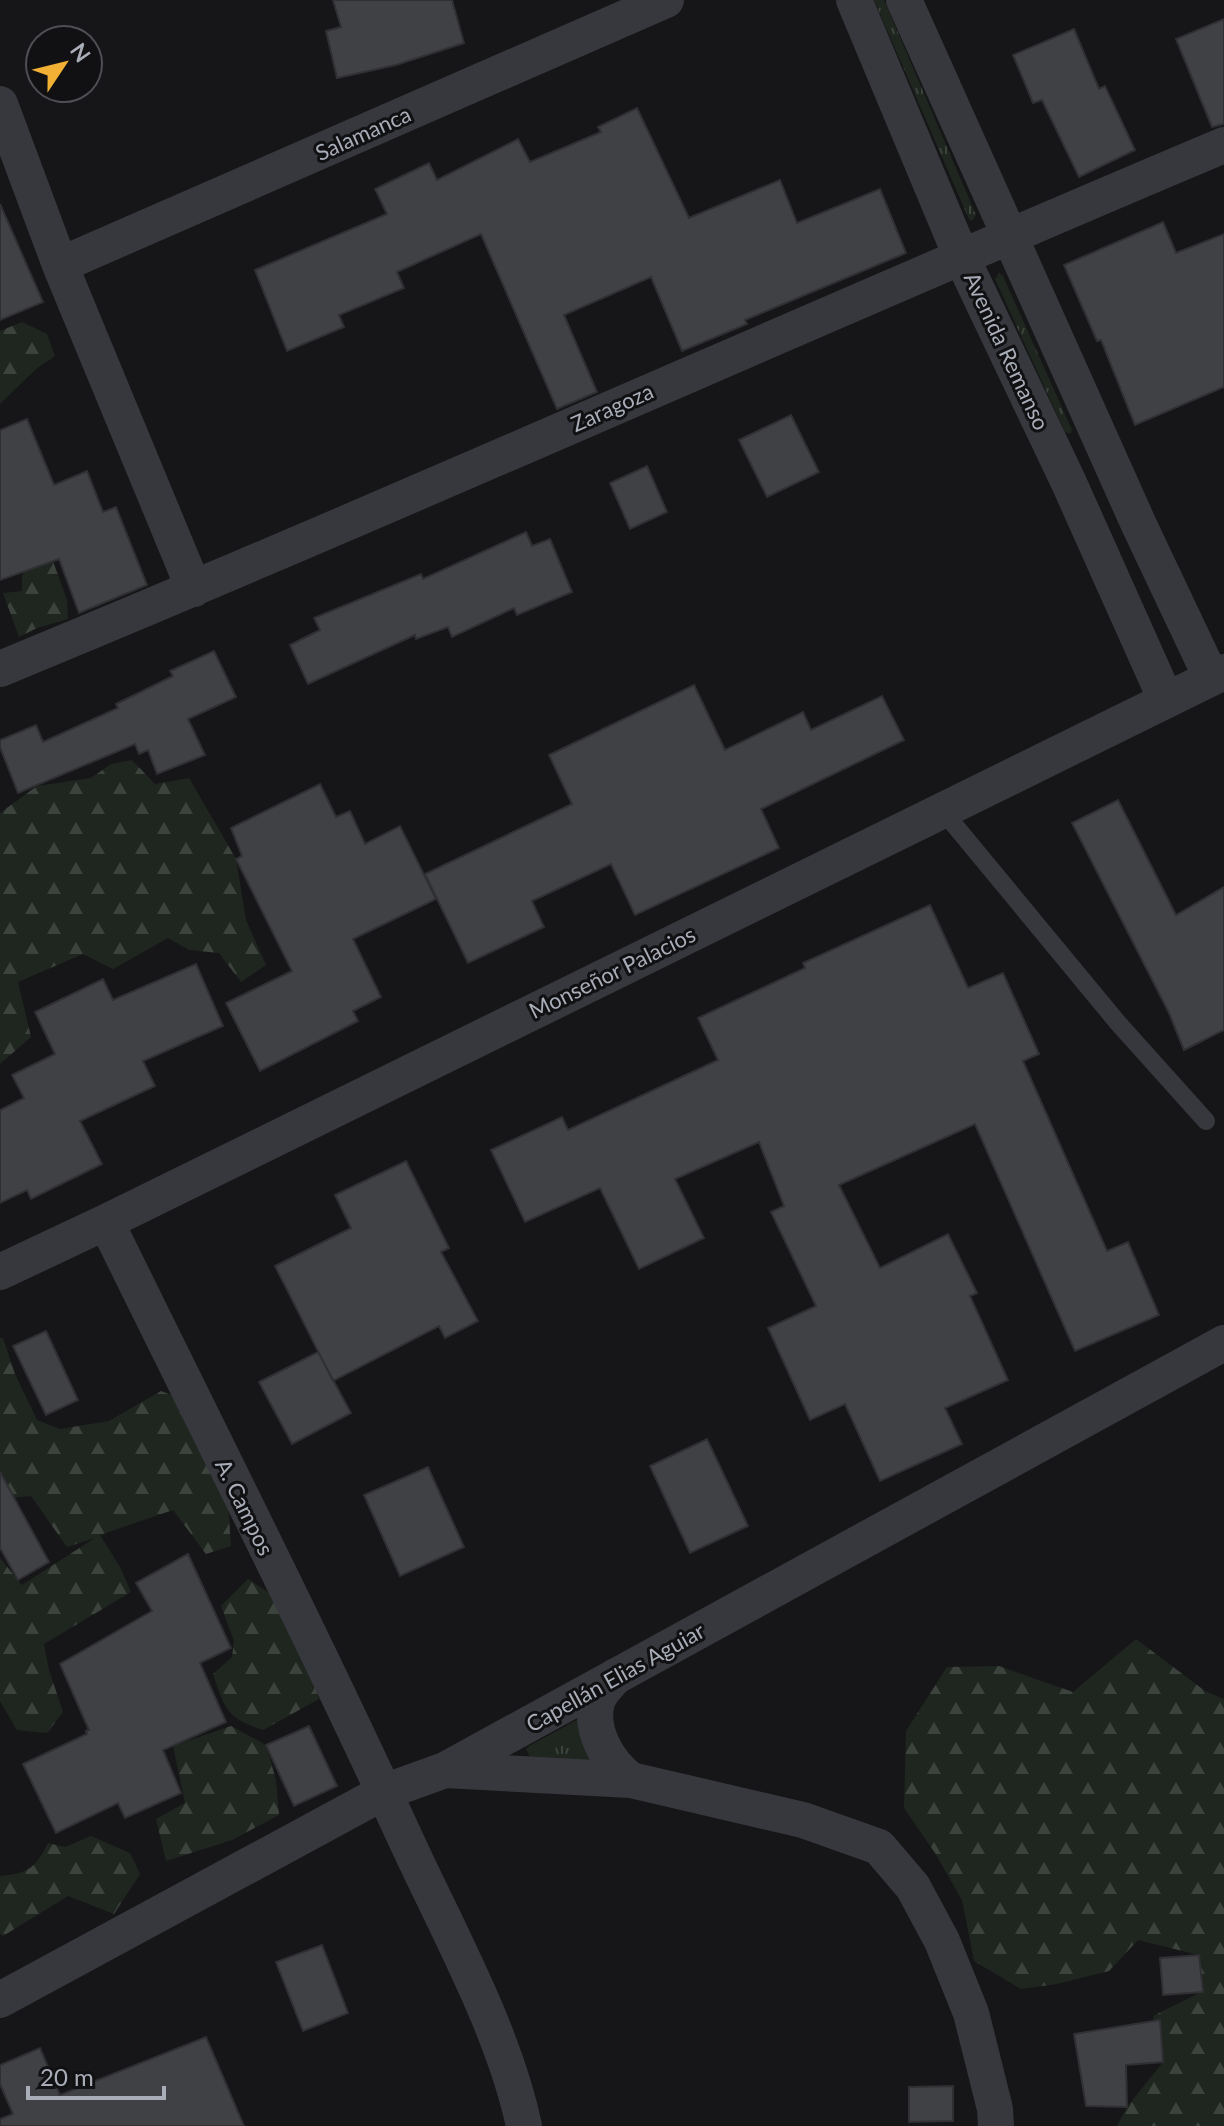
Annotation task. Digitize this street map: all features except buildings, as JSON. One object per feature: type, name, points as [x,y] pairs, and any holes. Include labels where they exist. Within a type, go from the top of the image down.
[{"type":"street","name":"Salamanca","points":[[60,265],[666,0]]},
{"type":"street","name":"Avenida Remanso","points":[[854,0],[961,256],[1069,483],[1166,700]]},
{"type":"street","points":[[904,0],[1139,525],[1218,674]]},
{"type":"street","points":[[0,104],[60,265],[194,589]]},
{"type":"street","name":"Zaragoza","points":[[0,669],[194,589],[1224,145]]},
{"type":"street","name":"Monseñor Palacios","points":[[0,1272],[1218,674]]},
{"type":"street","name":"A. Campos","points":[[106,1222],[384,1792],[492,2028],[518,2096],[524,2126]]},
{"type":"street","name":"Capellán Elias Aguiar","points":[[0,2000],[384,1792],[445,1770],[1224,1343]]},
{"type":"street","points":[[616,1676],[597,1703],[595,1726],[619,1771],[631,1780]]},
{"type":"street","points":[[445,1770],[631,1780],[803,1820],[879,1847],[913,1887],[942,1941],[971,2013],[995,2109],[996,2126]]},
{"type":"lane","points":[[942,810],[1118,1023],[1206,1121]]},
{"type":"green space","points":[[874,0],[884,0],[976,215],[972,221],[969,219]]},
{"type":"green space","points":[[999,273],[1072,430],[1070,434],[1065,432],[995,279]]},
{"type":"green space","points":[[22,322],[47,334],[55,356],[36,369],[0,404],[0,331]]},
{"type":"green space","points":[[50,553],[67,600],[68,619],[19,637],[3,593],[22,591],[22,577],[27,563]]},
{"type":"green space","points":[[132,760],[155,784],[189,778],[236,859],[246,920],[266,965],[241,982],[219,953],[189,950],[168,938],[113,969],[83,954],[18,982],[31,1037],[0,1064],[0,813],[37,786],[91,778],[111,764]]},
{"type":"green space","points":[[0,1338],[3,1338],[15,1374],[37,1420],[60,1429],[109,1421],[161,1391],[213,1411],[228,1503],[231,1546],[206,1554],[173,1510],[100,1535],[131,1592],[44,1644],[63,1712],[47,1733],[17,1730],[0,1701],[0,1558],[22,1585],[95,1538],[67,1547],[31,1496],[0,1499]]},
{"type":"green space","points":[[248,1579],[271,1594],[302,1645],[319,1699],[263,1730],[241,1721],[229,1711],[213,1674],[232,1657],[234,1641],[221,1606]]},
{"type":"green space","points":[[1136,1639],[1205,1691],[1224,1699],[1224,2126],[1117,2126],[1127,2107],[1163,2062],[1153,2016],[1203,1991],[1199,1955],[1138,1940],[1109,1971],[1021,1989],[974,1961],[962,1900],[904,1808],[906,1731],[947,1667],[999,1666],[1073,1692]]},
{"type":"green space","points":[[579,1719],[601,1763],[530,1757],[526,1749],[529,1746]]},
{"type":"green space","points":[[231,1726],[266,1745],[276,1780],[279,1815],[232,1840],[166,1861],[156,1819],[185,1803],[173,1746]]},
{"type":"green space","points":[[91,1836],[130,1853],[140,1874],[114,1914],[68,1896],[3,1936],[0,1934],[0,1876],[17,1874],[30,1868],[48,1843],[65,1847]]}]
